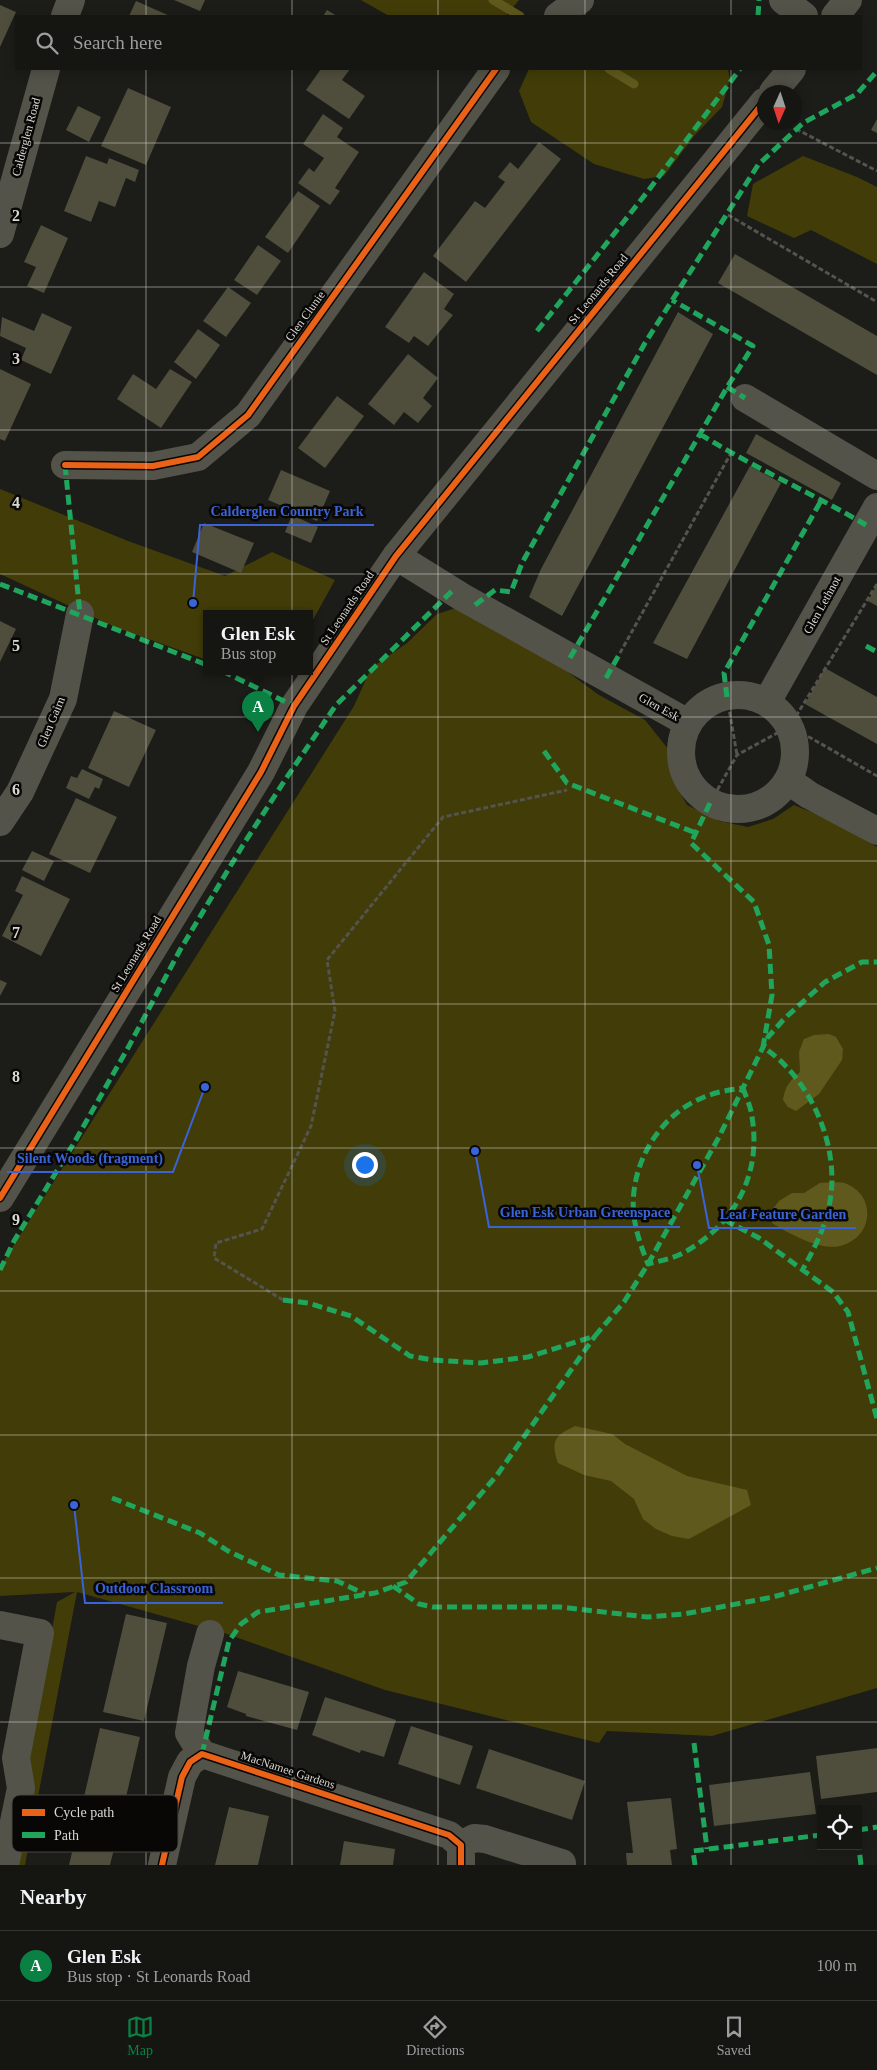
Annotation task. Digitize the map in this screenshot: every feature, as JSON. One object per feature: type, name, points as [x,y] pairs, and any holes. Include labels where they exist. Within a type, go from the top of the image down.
[{"type":"street","points":[[65,15],[72,0]]},
{"type":"street","points":[[559,15],[580,0]]},
{"type":"street","points":[[783,0],[803,15]]},
{"type":"street","points":[[836,15],[848,0]]},
{"type":"street","name":"Calderglen Road","points":[[0,234],[46,70]]},
{"type":"street","name":"Glen Clunie","points":[[65,465],[153,466],[198,457],[248,415],[495,70]]},
{"type":"street","points":[[779,85],[791,70]]},
{"type":"street","name":"St Leonards Road","points":[[0,1198],[261,772],[294,706],[396,556],[757,111]]},
{"type":"street","points":[[745,398],[877,476]]},
{"type":"street","name":"Glen Lethnot","points":[[767,702],[877,507]]},
{"type":"street","name":"Glen Esk","points":[[396,556],[462,597],[688,723]]},
{"type":"street","name":"Glen Gairn","points":[[0,822],[20,792],[63,699],[80,614]]},
{"type":"street","name":"Glen Esk","points":[[746,696],[767,702],[780,712],[790,726],[795,739],[796,754],[794,768],[788,781],[777,795],[745,810],[727,809],[710,803],[696,792],[686,777],[681,759],[682,741],[688,723],[700,709],[715,699],[727,697],[746,696]]},
{"type":"street","points":[[788,781],[809,795],[877,831]]},
{"type":"street","points":[[0,1624],[40,1633],[8,1757],[21,1788],[20,1795]]},
{"type":"street","points":[[178,1795],[182,1777],[190,1762],[202,1754],[188,1733],[201,1666],[210,1634]]},
{"type":"street","name":"MacNamee Gardens","points":[[202,1754],[449,1834],[461,1855]]},
{"type":"street","points":[[5,1865],[12,1831]]},
{"type":"street","points":[[461,1855],[474,1838],[485,1839],[562,1863]]},
{"type":"street","points":[[162,1865],[165,1852]]},
{"type":"path","points":[[798,130],[877,171]]},
{"type":"path","points":[[728,215],[877,302]]},
{"type":"path","points":[[620,654],[731,453]]},
{"type":"path","points":[[710,803],[737,755],[790,726],[877,584]]},
{"type":"path","points":[[727,697],[737,755]]},
{"type":"path","points":[[790,726],[877,776]]},
{"type":"path","points":[[282,1300],[214,1258],[216,1243],[262,1229],[311,1126],[335,1011],[327,960],[443,817],[567,790]]},
{"type":"shaded area","points":[[361,0],[519,0],[507,15],[387,15]]},
{"type":"shaded area","points":[[529,70],[728,70],[730,79],[722,107],[694,136],[664,176],[644,179],[594,164],[531,122],[519,91]]},
{"type":"shaded area","points":[[803,156],[877,187],[877,264],[811,230],[794,238],[747,216],[753,184]]},
{"type":"shaded area","points":[[0,489],[128,541],[225,576],[272,552],[335,580],[313,620],[313,610],[203,610],[203,659],[115,627],[0,574]]},
{"type":"shaded area","points":[[462,606],[550,659],[599,695],[645,720],[669,750],[673,780],[687,805],[719,821],[748,827],[773,819],[794,805],[828,819],[877,847],[877,1688],[712,1736],[607,1731],[599,1743],[385,1690],[227,1634],[77,1592],[38,1795],[23,1795],[57,1602],[75,1592],[0,1596],[0,1267],[354,706],[371,668],[407,643],[437,614]]},
{"type":"shaded area","points":[[248,675],[268,675],[263,680]]},
{"type":"shaded area","points":[[829,1034],[836,1037],[843,1049],[842,1060],[819,1094],[796,1111],[788,1107],[783,1100],[788,1084],[800,1072],[799,1052],[804,1039],[814,1035]]},
{"type":"shaded area","points":[[837,1182],[847,1184],[857,1190],[863,1198],[867,1207],[865,1226],[851,1242],[832,1247],[814,1244],[772,1223],[772,1210],[779,1201],[792,1193],[804,1193],[820,1183]]},
{"type":"shaded area","points":[[575,1426],[612,1434],[625,1444],[687,1476],[747,1490],[751,1505],[689,1539],[672,1536],[656,1529],[643,1519],[634,1499],[611,1481],[584,1475],[558,1463],[554,1449],[556,1440]]},
{"type":"shaded area","points":[[12,1852],[27,1852],[25,1865],[10,1865]]},
{"type":"building","points":[[174,0],[205,0],[200,11]]},
{"type":"building","points":[[136,1],[168,15],[129,15]]},
{"type":"building","points":[[0,5],[16,12],[0,47]]},
{"type":"building","points":[[327,10],[335,15],[324,15]]},
{"type":"building","points":[[320,70],[349,70],[342,80],[365,96],[349,119],[306,90]]},
{"type":"building","points":[[128,88],[171,107],[146,165],[101,146]]},
{"type":"building","points":[[78,106],[101,117],[89,142],[66,130]]},
{"type":"building","points":[[323,114],[343,128],[337,137],[359,152],[335,188],[340,191],[330,205],[298,183],[309,168],[314,172],[324,158],[303,144]]},
{"type":"building","points":[[877,119],[877,133],[871,130]]},
{"type":"building","points":[[539,142],[561,159],[466,282],[433,256],[475,201],[485,208],[505,182],[498,177],[510,162],[518,169]]},
{"type":"building","points":[[86,156],[107,164],[109,158],[139,170],[135,182],[126,178],[115,207],[99,201],[91,222],[64,211]]},
{"type":"building","points":[[298,191],[320,206],[288,253],[265,237]]},
{"type":"building","points":[[41,225],[68,238],[44,293],[27,286],[36,267],[24,262]]},
{"type":"building","points":[[258,245],[281,261],[257,295],[234,280]]},
{"type":"building","points":[[735,254],[877,336],[877,375],[718,283]]},
{"type":"building","points":[[424,272],[454,294],[444,309],[453,315],[428,346],[414,336],[409,343],[385,327]]},
{"type":"building","points":[[228,287],[251,303],[226,337],[203,321]]},
{"type":"building","points":[[678,312],[713,334],[562,616],[529,597],[541,569]]},
{"type":"building","points":[[42,313],[72,327],[51,374],[21,360],[26,348],[0,336],[2,317],[34,331]]},
{"type":"building","points":[[198,329],[220,345],[196,379],[174,362]]},
{"type":"building","points":[[408,354],[438,378],[423,398],[432,406],[418,423],[404,412],[394,425],[368,404]]},
{"type":"building","points":[[0,369],[31,384],[5,441],[0,439]]},
{"type":"building","points":[[170,369],[192,382],[161,428],[117,399],[133,374],[156,389]]},
{"type":"building","points":[[337,396],[364,416],[325,468],[298,448]]},
{"type":"building","points":[[756,434],[841,483],[832,500],[746,453]]},
{"type":"building","points":[[750,466],[781,483],[687,659],[653,643]]},
{"type":"building","points":[[281,470],[330,491],[317,521],[268,500]]},
{"type":"building","points":[[292,515],[318,527],[311,543],[285,532]]},
{"type":"building","points":[[204,523],[254,543],[241,573],[192,552]]},
{"type":"building","points":[[877,584],[877,606],[868,601]]},
{"type":"building","points":[[0,621],[16,629],[0,662]]},
{"type":"building","points":[[825,668],[877,697],[877,744],[805,704]]},
{"type":"building","points":[[114,711],[156,730],[129,787],[88,768]]},
{"type":"building","points":[[82,769],[103,779],[99,789],[95,787],[89,799],[66,788],[71,776],[77,778]]},
{"type":"building","points":[[76,798],[117,817],[90,873],[49,854]]},
{"type":"building","points":[[32,851],[54,861],[44,881],[22,870]]},
{"type":"building","points":[[22,876],[70,899],[41,956],[2,936],[23,895],[15,891]]},
{"type":"building","points":[[0,980],[7,983],[0,996]]},
{"type":"building","points":[[126,1614],[167,1623],[144,1721],[103,1712]]},
{"type":"building","points":[[238,1671],[309,1692],[297,1730],[246,1716],[246,1714],[227,1707]]},
{"type":"building","points":[[325,1697],[396,1720],[384,1757],[361,1750],[360,1753],[312,1735]]},
{"type":"building","points":[[411,1726],[473,1746],[460,1785],[398,1764]]},
{"type":"building","points":[[100,1728],[140,1737],[127,1795],[84,1795]]},
{"type":"building","points":[[877,1748],[877,1792],[821,1799],[816,1756]]},
{"type":"building","points":[[489,1749],[585,1781],[572,1820],[476,1788]]},
{"type":"building","points":[[810,1772],[816,1814],[714,1826],[709,1785]]},
{"type":"building","points":[[671,1798],[677,1849],[670,1850],[672,1865],[627,1865],[626,1853],[633,1853],[627,1802]]},
{"type":"building","points":[[229,1807],[269,1816],[258,1865],[215,1865]]},
{"type":"building","points":[[344,1841],[395,1849],[393,1865],[340,1865]]},
{"type":"building","points":[[72,1852],[113,1852],[110,1865],[69,1865]]},
{"type":"waterway","points":[[493,0],[518,15]]},
{"type":"waterway","points":[[611,70],[634,84]]},
{"type":"marked path","points":[[758,15],[759,0]]},
{"type":"marked path","points":[[537,331],[648,191],[739,70]]},
{"type":"marked path","points":[[475,605],[495,590],[511,592],[522,563],[645,343],[758,165],[803,123],[857,94],[877,71]]},
{"type":"marked path","points":[[570,658],[753,346],[672,300]]},
{"type":"marked path","points":[[727,387],[745,398]]},
{"type":"marked path","points":[[700,434],[866,525]]},
{"type":"marked path","points":[[65,465],[80,614]]},
{"type":"marked path","points":[[727,697],[724,673],[822,499]]},
{"type":"marked path","points":[[0,584],[203,663]]},
{"type":"marked path","points":[[0,1270],[14,1241],[74,1143],[129,1046],[180,950],[243,845],[285,780],[336,705],[452,591]]},
{"type":"marked path","points":[[866,646],[877,652]]},
{"type":"marked path","points":[[606,678],[620,653]]},
{"type":"marked path","points":[[230,675],[294,706]]},
{"type":"marked path","points":[[544,751],[567,783],[696,833]]},
{"type":"marked path","points":[[710,803],[691,843],[754,902],[769,945],[772,995],[763,1047],[780,1060],[795,1076],[818,1115],[826,1136],[832,1180],[830,1201],[826,1219],[803,1269]]},
{"type":"marked path","points":[[283,1300],[308,1303],[351,1316],[410,1356],[433,1360],[481,1363],[528,1357],[595,1336],[624,1302],[648,1264],[719,1137],[768,1037],[785,1018],[825,982],[862,962],[877,962]]},
{"type":"marked path","points":[[743,1088],[750,1106],[754,1139],[748,1179],[740,1197],[715,1230],[699,1243],[677,1256],[648,1264],[636,1229],[633,1198],[641,1163],[649,1146],[659,1131],[686,1106],[712,1094],[743,1088]]},
{"type":"marked path","points":[[725,1220],[759,1238],[833,1292],[848,1312],[877,1419]]},
{"type":"marked path","points":[[202,1754],[229,1641],[241,1624],[258,1612],[375,1593],[406,1582],[497,1475],[595,1336]]},
{"type":"marked path","points":[[112,1498],[200,1533],[228,1551],[279,1575],[337,1581],[365,1594]]},
{"type":"marked path","points":[[393,1586],[419,1604],[433,1607],[560,1607],[647,1617],[684,1614],[773,1597],[877,1568]]},
{"type":"marked path","points":[[694,1743],[707,1849]]},
{"type":"marked path","points":[[862,1829],[877,1827]]},
{"type":"marked path","points":[[695,1865],[693,1851],[817,1836]]},
{"type":"marked path","points":[[859,1850],[861,1865]]},
{"type":"cycle path","points":[[65,465],[153,466],[198,457],[248,415],[495,70]]},
{"type":"cycle path","points":[[0,1198],[261,772],[294,706],[396,556],[757,111]]},
{"type":"cycle path","points":[[178,1795],[182,1777],[190,1762],[202,1754],[449,1835],[461,1845],[461,1865]]},
{"type":"cycle path","points":[[162,1865],[165,1852]]},
{"type":"place","name":"Calderglen Country Park","points":[[193,603]]},
{"type":"place","name":"Glen Esk","points":[[258,732]]},
{"type":"place","name":"Silent Woods (fragment)","points":[[205,1087]]},
{"type":"place","name":"Glen Esk Urban Greenspace","points":[[475,1151]]},
{"type":"place","name":"Leaf Feature Garden","points":[[697,1165]]},
{"type":"place","name":"Outdoor Classroom","points":[[74,1505]]}]
